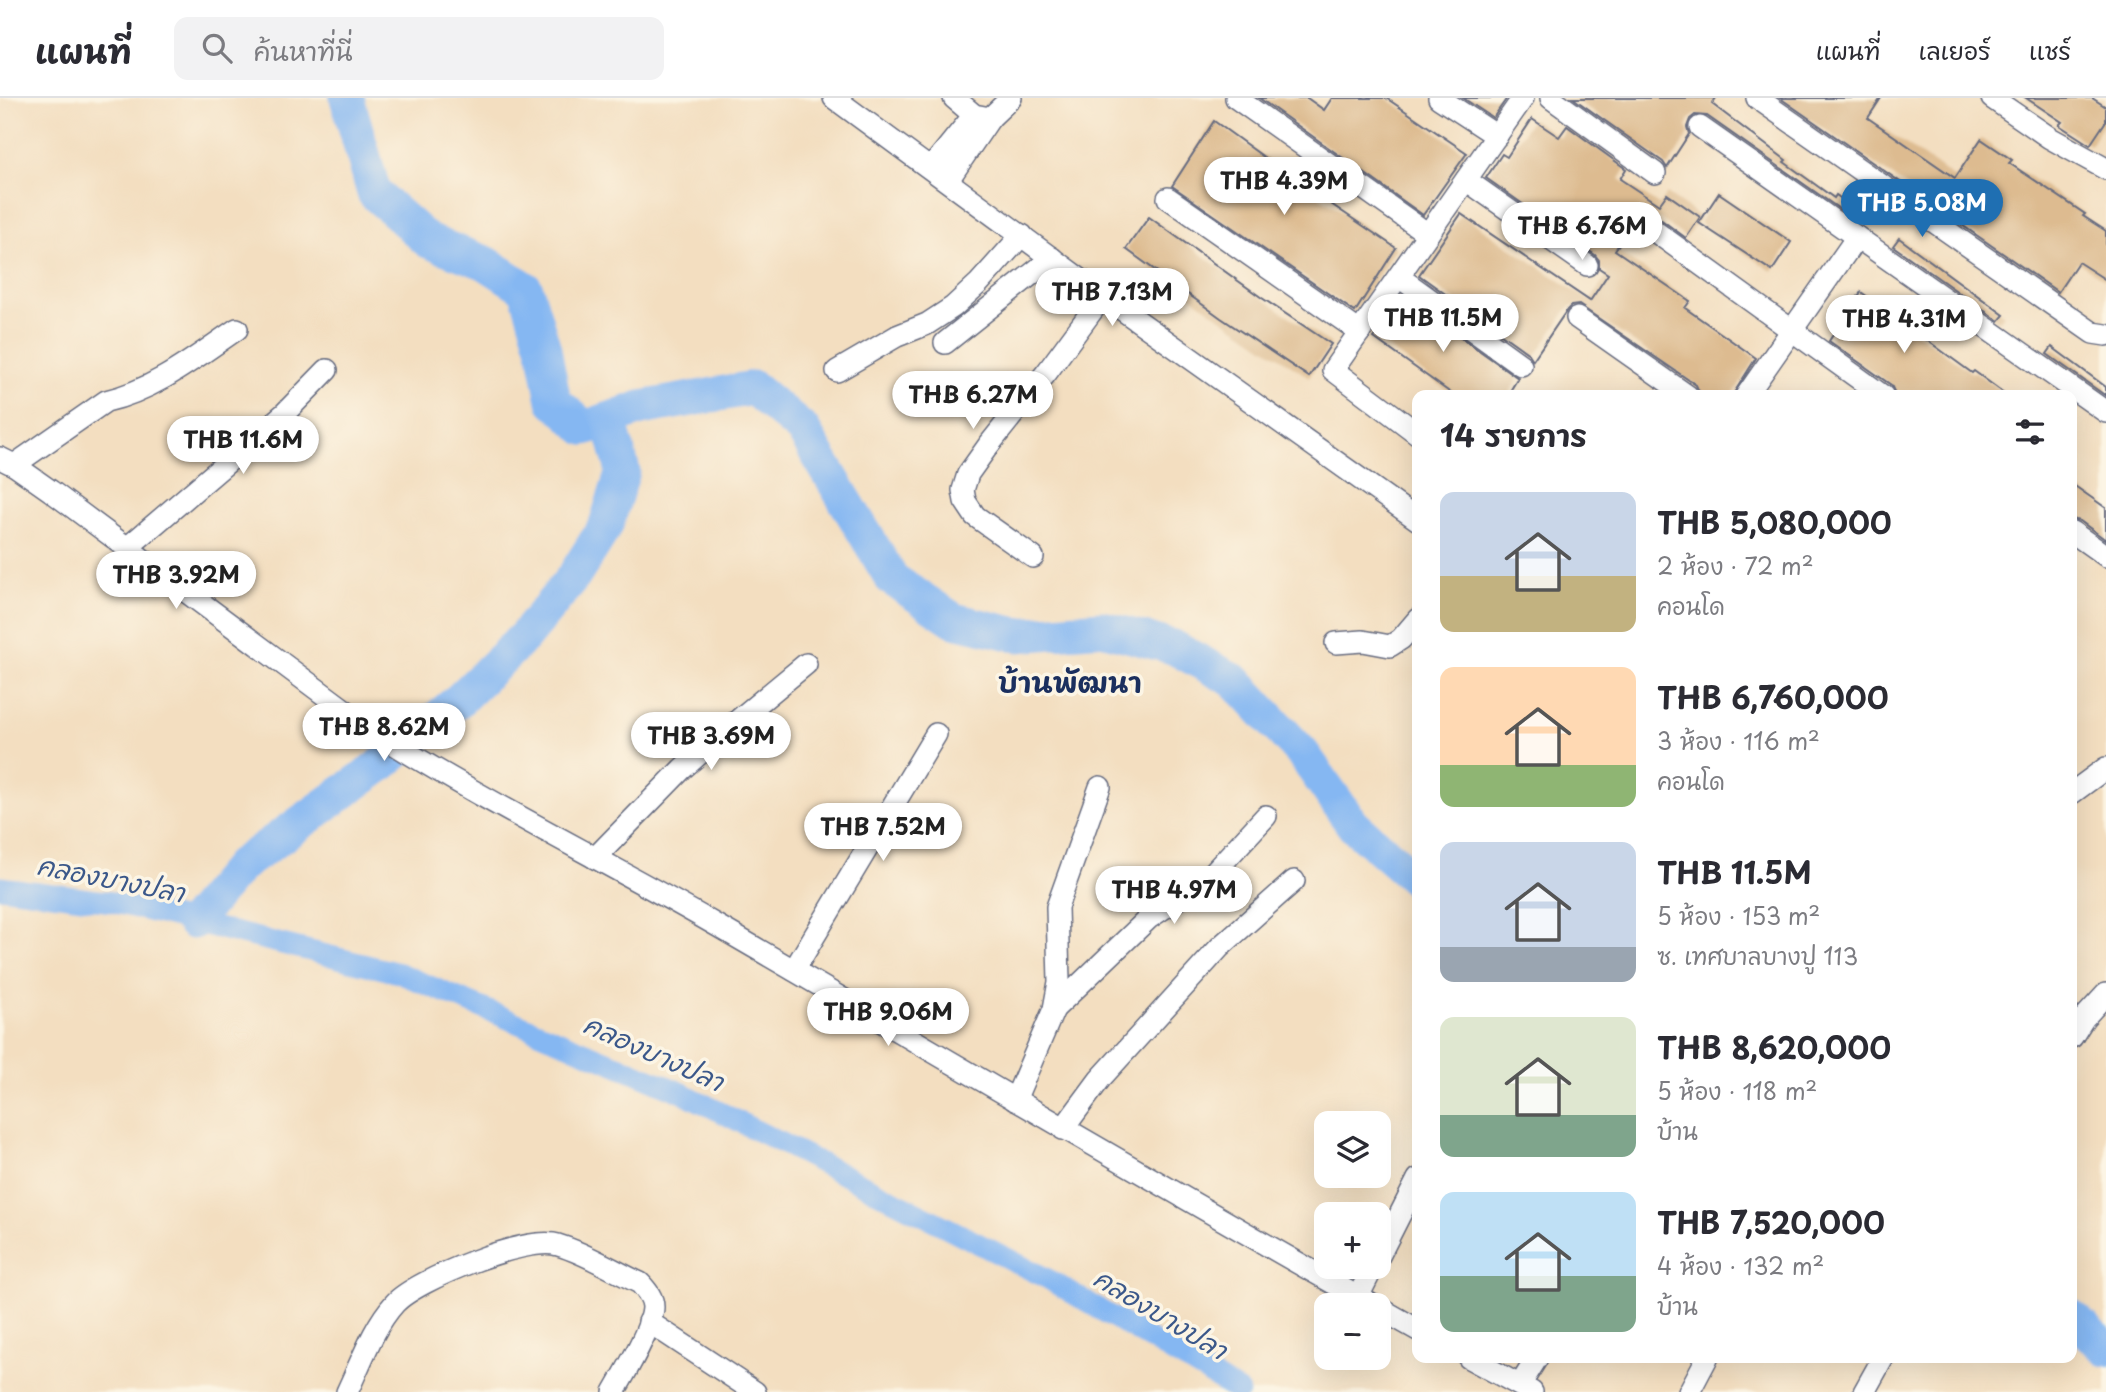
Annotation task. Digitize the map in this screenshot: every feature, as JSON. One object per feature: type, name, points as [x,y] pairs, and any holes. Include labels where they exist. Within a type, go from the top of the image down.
[{"type":"street","points":[[834,98],[1103,296],[1412,516]]},
{"type":"street","points":[[954,98],[982,116]]},
{"type":"street","points":[[940,174],[982,116],[1011,98]]},
{"type":"street","points":[[1236,98],[1428,234]]},
{"type":"street","points":[[1439,98],[1497,136]]},
{"type":"street","points":[[1412,429],[1333,370],[1523,98]]},
{"type":"street","points":[[1551,98],[1655,173]]},
{"type":"street","points":[[1758,98],[2093,333],[2106,335]]},
{"type":"street","points":[[1992,98],[2050,138],[2106,169]]},
{"type":"street","points":[[1700,127],[2075,390]]},
{"type":"street","points":[[1466,180],[1587,265]]},
{"type":"street","points":[[1168,198],[1360,332]]},
{"type":"street","points":[[1653,230],[1875,390]]},
{"type":"street","points":[[837,371],[897,335],[927,324],[953,307],[979,283],[1022,235]]},
{"type":"street","points":[[1750,390],[1857,237]]},
{"type":"street","points":[[945,343],[1052,258]]},
{"type":"street","points":[[1399,277],[1521,365]]},
{"type":"street","points":[[1032,557],[975,516],[965,502],[963,490],[968,474],[988,446],[1103,296]]},
{"type":"street","points":[[1577,318],[1679,390]]},
{"type":"street","points":[[237,329],[172,374],[139,390],[106,401],[7,461],[373,730],[419,760],[794,970],[1063,1129],[1352,1293]]},
{"type":"street","points":[[127,548],[284,414],[327,370]]},
{"type":"street","points":[[2077,392],[2106,412]]},
{"type":"street","points":[[2077,536],[2106,556]]},
{"type":"street","points":[[1336,643],[1363,641],[1390,646],[1401,639],[1412,626]]},
{"type":"street","points":[[595,858],[682,769],[806,664]]},
{"type":"street","points":[[794,970],[936,734]]},
{"type":"street","points":[[2077,789],[2106,768]]},
{"type":"street","points":[[1015,1100],[1054,1009],[1059,982],[1057,906],[1100,788]]},
{"type":"street","points":[[1054,1009],[1149,918],[1215,871],[1266,816]]},
{"type":"street","points":[[1063,1129],[1100,1079],[1220,947],[1294,881]]},
{"type":"street","points":[[2078,1012],[2106,994]]},
{"type":"street","points":[[1391,1232],[1412,1191]]},
{"type":"street","points":[[347,1392],[385,1315],[398,1300],[478,1258],[538,1243],[556,1244],[640,1283],[650,1295],[653,1308],[649,1322],[633,1360],[614,1392]]},
{"type":"street","points":[[1391,1315],[1412,1327]]},
{"type":"street","points":[[649,1322],[755,1392]]},
{"type":"street","points":[[1478,1363],[1526,1389],[1535,1363]]},
{"type":"street","points":[[1689,1392],[1704,1363]]},
{"type":"street","points":[[1864,1392],[1879,1363]]},
{"type":"building","points":[[1259,98],[1307,98],[1324,110],[1332,98],[1386,98],[1467,153],[1423,215]]},
{"type":"building","points":[[1463,98],[1507,98],[1493,118]]},
{"type":"building","points":[[1573,98],[1716,98],[1712,104],[1786,160],[1784,162],[1863,215],[1858,222],[1707,116],[1695,115],[1690,119],[1687,127],[1689,134],[1667,168],[1663,162]]},
{"type":"building","points":[[1780,98],[1881,98],[1868,118],[1955,178],[1981,139],[2012,160],[2009,163],[2106,231],[2106,280],[2078,262],[2058,292]]},
{"type":"building","points":[[2026,98],[2092,98],[2106,107],[2106,121],[2090,145],[2059,125],[2062,122]]},
{"type":"building","points":[[1532,119],[1559,137],[1567,126],[1626,169],[1620,179],[1659,205],[1667,194],[1700,217],[1686,238],[1660,219],[1654,217],[1644,221],[1638,217],[1615,250],[1690,301],[1685,308],[1756,358],[1736,390],[1698,390],[1696,385],[1579,305],[1571,306],[1567,310],[1533,360],[1529,354],[1419,275],[1461,214],[1590,301],[1608,274],[1599,268],[1599,260],[1595,255],[1486,178],[1502,154],[1507,157]]},
{"type":"building","points":[[1214,121],[1396,248],[1355,312],[1172,186]]},
{"type":"building","points":[[1719,193],[1791,242],[1772,271],[1699,223]]},
{"type":"building","points":[[1149,217],[1331,344],[1309,377],[1126,249]]},
{"type":"building","points":[[1899,238],[2004,315],[1999,321],[1893,246]]},
{"type":"building","points":[[1861,292],[1972,373],[1974,371],[2000,390],[1893,390],[1891,385],[1829,341]]},
{"type":"building","points":[[1404,297],[1518,378],[1511,390],[1447,390],[1374,338],[1395,306],[1397,307]]},
{"type":"building","points":[[2052,347],[2106,387],[2106,396],[2047,354]]},
{"type":"building","points":[[2077,488],[2106,508],[2106,540],[2077,520]]},
{"type":"waterway","points":[[347,98],[374,193],[428,241],[486,263],[526,289],[544,349],[554,401],[585,428],[641,408],[753,388],[803,430],[892,579],[954,620],[1018,635],[1102,628],[1173,647],[1235,681],[1303,754],[1353,825],[1412,876]]},
{"type":"waterway","points":[[193,922],[241,865],[380,766],[459,700],[524,637],[574,576],[606,525],[623,471],[609,420]]},
{"type":"waterway","name":"คลองบางปลา","points":[[0,887],[112,902],[399,973],[683,1093],[1048,1279],[1239,1392]]},
{"type":"waterway","points":[[2077,1322],[2106,1349]]},
{"type":"district","name":"บ้านพัฒนา","points":[[1070,681]]}]
